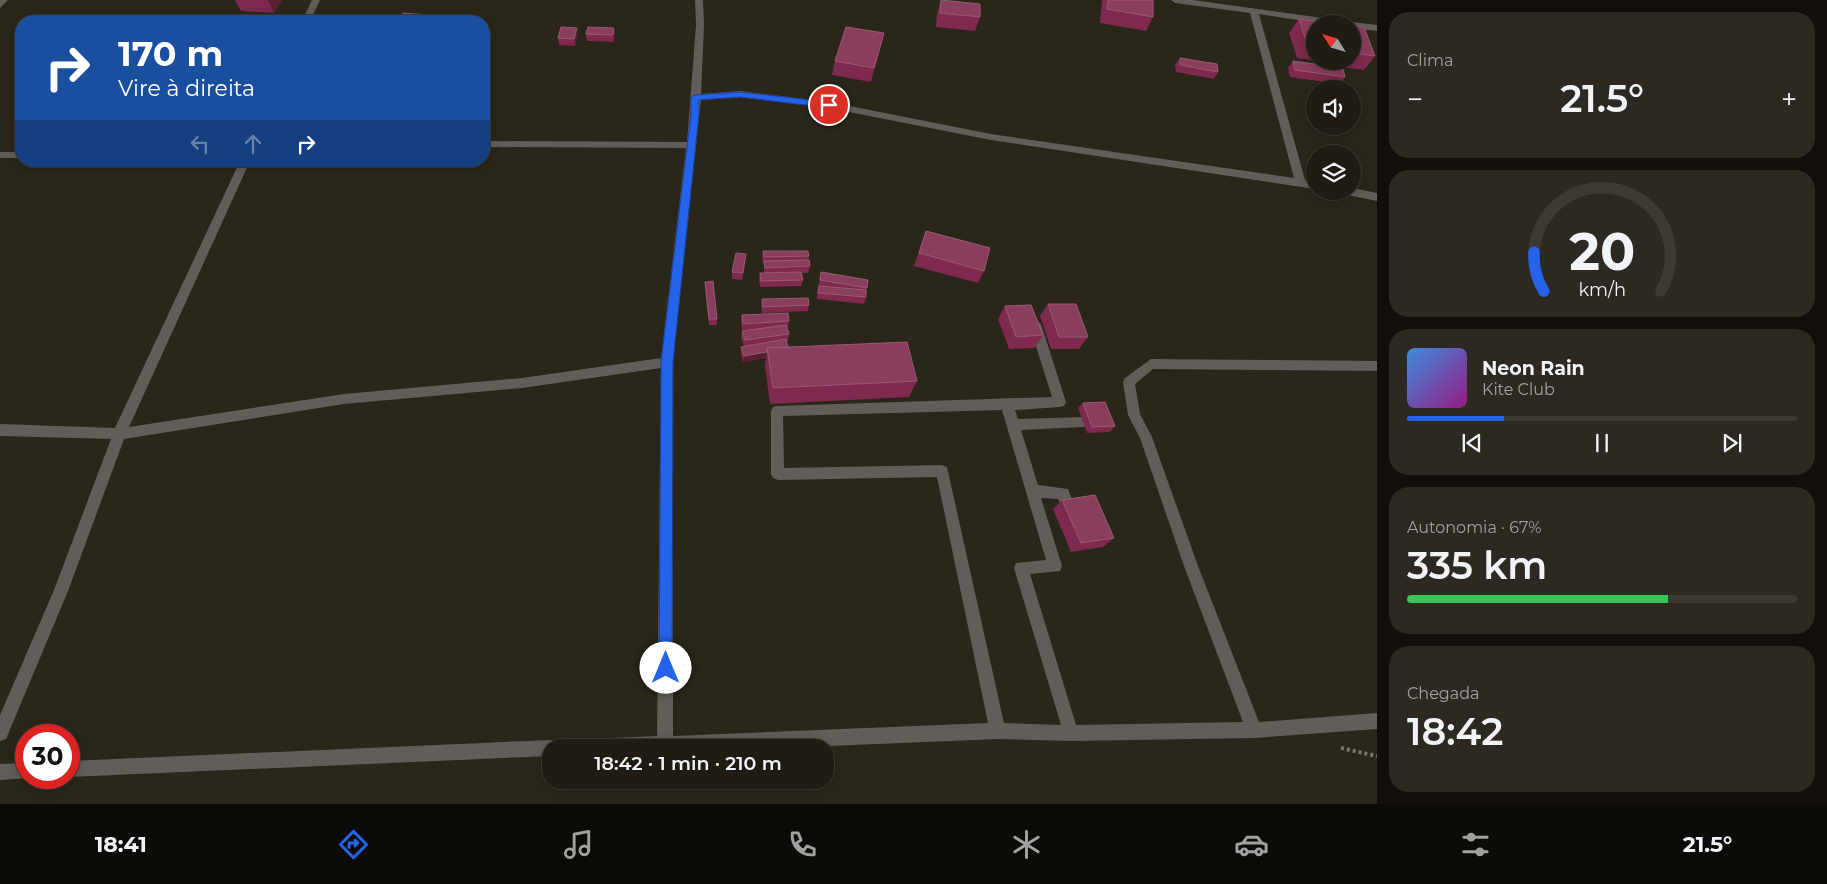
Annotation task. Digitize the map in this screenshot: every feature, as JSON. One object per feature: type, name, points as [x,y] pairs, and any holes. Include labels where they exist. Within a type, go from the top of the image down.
[{"type":"street","points":[[0,5],[4,0]]},
{"type":"street","points":[[309,15],[316,0]]},
{"type":"street","points":[[665,739],[667,362],[692,145],[700,25],[699,0]]},
{"type":"street","points":[[1175,0],[1306,19]]},
{"type":"street","points":[[1254,12],[1300,182]]},
{"type":"street","points":[[1361,26],[1377,28]]},
{"type":"street","points":[[695,97],[740,94],[829,105],[991,137],[1306,183]]},
{"type":"street","points":[[490,144],[692,145]]},
{"type":"street","points":[[0,155],[15,155]]},
{"type":"street","points":[[0,733],[61,591],[119,434],[242,167]]},
{"type":"street","points":[[1361,194],[1377,197]]},
{"type":"street","points":[[998,730],[942,471],[778,474],[777,411],[1060,402],[1035,323]]},
{"type":"street","points":[[0,430],[119,434],[344,399],[522,383],[667,362]]},
{"type":"street","points":[[1254,730],[1191,566],[1146,437],[1134,415],[1129,382],[1151,364],[1377,366]]},
{"type":"street","points":[[1007,405],[1054,566],[1021,568],[1071,733]]},
{"type":"street","points":[[1013,425],[1083,422]]},
{"type":"street","points":[[1032,491],[1063,493],[1068,507]]},
{"type":"street","points":[[784,739],[998,730],[1071,733],[1254,730],[1377,722]]},
{"type":"street","points":[[80,769],[542,748]]},
{"type":"street","points":[[0,772],[15,771]]},
{"type":"building","points":[[941,0],[980,4],[980,17],[940,13]]},
{"type":"building","points":[[1108,0],[1153,0],[1153,17],[1107,9]]},
{"type":"building","points":[[403,13],[428,15],[402,15]]},
{"type":"building","points":[[1299,19],[1306,20],[1306,41]]},
{"type":"building","points":[[561,27],[577,28],[574,39],[558,38]]},
{"type":"building","points":[[588,27],[614,28],[613,35],[586,34]]},
{"type":"building","points":[[846,27],[884,33],[874,68],[835,61]]},
{"type":"building","points":[[1361,27],[1364,27],[1375,56],[1361,54]]},
{"type":"building","points":[[1180,58],[1217,64],[1218,72],[1180,65]]},
{"type":"building","points":[[1293,61],[1306,63],[1306,70],[1343,70],[1345,77],[1295,70]]},
{"type":"building","points":[[926,231],[990,248],[984,271],[919,253]]},
{"type":"building","points":[[763,251],[808,251],[809,256],[764,257]]},
{"type":"building","points":[[736,253],[746,254],[743,273],[732,272]]},
{"type":"building","points":[[809,260],[810,266],[765,268],[764,261]]},
{"type":"building","points":[[801,272],[803,280],[761,281],[760,273]]},
{"type":"building","points":[[821,272],[868,280],[867,288],[820,280]]},
{"type":"building","points":[[713,281],[717,319],[709,319],[705,282]]},
{"type":"building","points":[[819,286],[866,290],[866,297],[818,293]]},
{"type":"building","points":[[808,298],[809,305],[763,307],[762,299]]},
{"type":"building","points":[[1048,304],[1076,304],[1088,337],[1059,337]]},
{"type":"building","points":[[1031,305],[1043,335],[1016,337],[1005,306]]},
{"type":"building","points":[[788,313],[789,321],[743,324],[742,315]]},
{"type":"building","points":[[786,325],[789,334],[745,340],[742,331]]},
{"type":"building","points":[[786,339],[788,347],[767,348],[767,352],[744,356],[741,347]]},
{"type":"building","points":[[907,342],[917,381],[773,388],[767,348]]},
{"type":"building","points":[[1105,402],[1115,426],[1092,427],[1083,403]]},
{"type":"building","points":[[1095,495],[1114,538],[1081,543],[1062,500]]},
{"type":"route","points":[[666,668],[667,362],[695,114],[695,97],[740,94],[829,105]]}]
